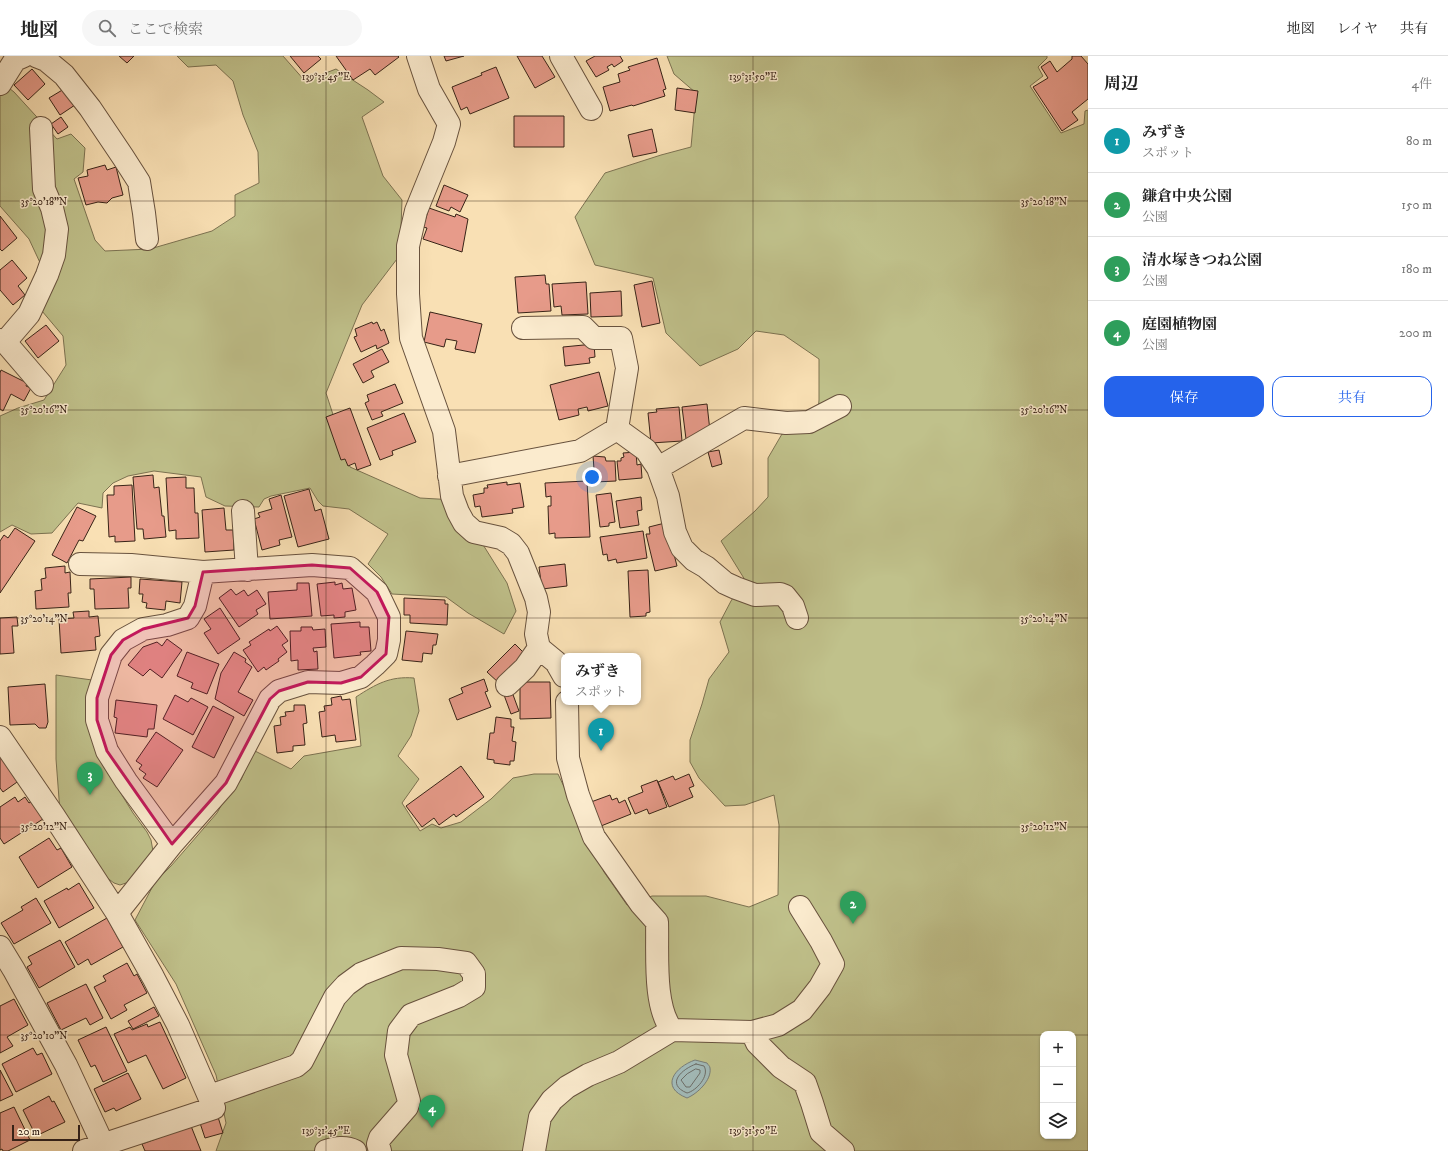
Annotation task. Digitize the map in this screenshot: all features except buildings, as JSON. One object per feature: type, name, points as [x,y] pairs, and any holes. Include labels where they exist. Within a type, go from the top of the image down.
[{"type":"street","points":[[0,84],[15,60],[24,56]]},
{"type":"street","points":[[36,56],[46,60],[64,75],[90,108],[124,157],[138,182],[144,213],[146,239]]},
{"type":"street","points":[[418,56],[429,89],[449,124],[444,142],[416,211],[408,246],[408,294],[411,338],[444,431],[452,496],[458,512],[464,523],[474,532],[501,538],[512,544],[518,553],[536,598],[539,612],[536,634],[540,648],[556,662],[561,671]]},
{"type":"street","points":[[560,56],[591,109]]},
{"type":"street","points":[[41,128],[44,189],[52,208],[57,229],[54,255],[47,275],[29,314],[3,341],[42,385]]},
{"type":"street","points":[[449,476],[580,451],[617,429],[627,368],[621,338],[594,338],[584,327],[523,328]]},
{"type":"street","points":[[658,468],[744,418],[786,423],[808,422],[840,406]]},
{"type":"street","points":[[617,429],[646,450],[658,468],[668,496],[675,532],[682,548],[694,560],[706,566],[725,583],[755,595],[780,594],[785,596],[792,606],[797,618]]},
{"type":"street","points":[[243,511],[247,570]]},
{"type":"street","points":[[80,564],[132,565],[203,572],[312,565],[350,568],[377,592],[388,617],[388,640],[386,654],[360,677],[340,683],[308,682],[279,691],[270,699],[226,783],[172,844],[117,913]]},
{"type":"street","points":[[172,844],[126,781],[107,751],[97,720],[97,698],[111,655],[123,640],[143,629],[167,626],[188,618],[195,606],[203,572]]},
{"type":"street","points":[[507,685],[525,668],[540,648]]},
{"type":"street","points":[[567,705],[568,758],[578,795],[594,838],[641,904],[657,922],[659,998],[666,1022],[672,1030]]},
{"type":"street","points":[[0,737],[41,796],[117,913],[178,1025],[214,1108],[98,1149],[66,1065],[0,947]]},
{"type":"street","points":[[534,1151],[540,1117],[552,1100],[568,1087],[583,1078],[618,1062],[672,1030],[752,1032],[778,1025],[802,1010],[820,987],[833,964],[800,907]]},
{"type":"street","points":[[210,1096],[296,1066],[302,1061],[335,997],[346,985],[361,974],[401,958],[438,959],[466,963],[474,974],[474,987],[459,996],[411,1015],[399,1032],[396,1056],[409,1100],[407,1107],[380,1138],[378,1144],[380,1151]]},
{"type":"street","points":[[752,1032],[757,1043],[781,1067],[805,1083],[820,1132],[843,1151]]},
{"type":"street","points":[[326,1151],[339,1147],[355,1151]]},
{"type":"highlighted area","points":[[312,565],[350,568],[377,592],[389,617],[386,654],[361,677],[341,683],[308,682],[279,691],[270,699],[226,783],[172,844],[107,751],[97,720],[97,698],[111,655],[123,640],[143,629],[188,618],[195,606],[203,572]]},
{"type":"green space","points":[[177,56],[283,56],[305,81],[336,69],[384,102],[362,117],[383,176],[402,200],[400,255],[362,305],[326,393],[350,467],[420,498],[455,500],[507,583],[516,611],[504,634],[468,613],[446,597],[392,594],[381,577],[368,564],[388,534],[349,509],[323,506],[310,488],[271,496],[264,499],[259,507],[225,506],[206,497],[201,477],[154,471],[128,476],[113,483],[103,493],[102,508],[78,503],[52,533],[31,534],[12,525],[0,532],[0,416],[18,408],[44,400],[66,365],[63,336],[42,311],[49,282],[29,239],[0,206],[0,81],[14,92],[57,139],[71,134],[85,148],[83,172],[74,179],[95,240],[105,251],[150,249],[212,231],[235,216],[235,195],[259,183],[258,152],[243,115],[233,81],[216,65],[188,67]]},
{"type":"green space","points":[[667,56],[1047,56],[1047,58],[1038,67],[1043,76],[1030,86],[1061,133],[1084,124],[1085,111],[1088,110],[1088,1151],[216,1151],[226,1123],[216,1075],[176,984],[135,920],[155,882],[171,866],[217,813],[227,795],[241,780],[253,750],[291,769],[304,756],[361,746],[356,697],[370,688],[398,678],[414,678],[419,711],[411,736],[398,756],[419,779],[402,803],[420,831],[432,824],[441,828],[461,822],[491,799],[513,778],[534,774],[558,774],[604,872],[627,905],[652,896],[706,896],[749,907],[778,895],[779,825],[774,795],[745,805],[725,806],[699,778],[690,762],[690,740],[709,679],[729,652],[720,622],[731,601],[745,580],[721,541],[755,511],[768,497],[768,458],[782,434],[817,425],[819,400],[819,359],[784,335],[756,331],[738,349],[700,366],[666,333],[653,278],[595,265],[575,217],[605,173],[691,147],[696,93],[674,74]]},
{"type":"green space","points":[[56,675],[92,680],[112,779],[151,840],[153,851],[129,882],[120,885],[114,883],[102,874],[60,812],[56,759]]},
{"type":"water","points":[[695,1060],[707,1063],[710,1067],[710,1073],[703,1086],[687,1098],[678,1093],[674,1088],[672,1083],[673,1078],[681,1067]]},
{"type":"place","name":"みずき","points":[[601,751]]},
{"type":"place","name":"清水塚きつね公園","points":[[90,795]]},
{"type":"place","name":"鎌倉中央公園","points":[[853,924]]},
{"type":"place","name":"庭園植物園","points":[[432,1128]]}]
